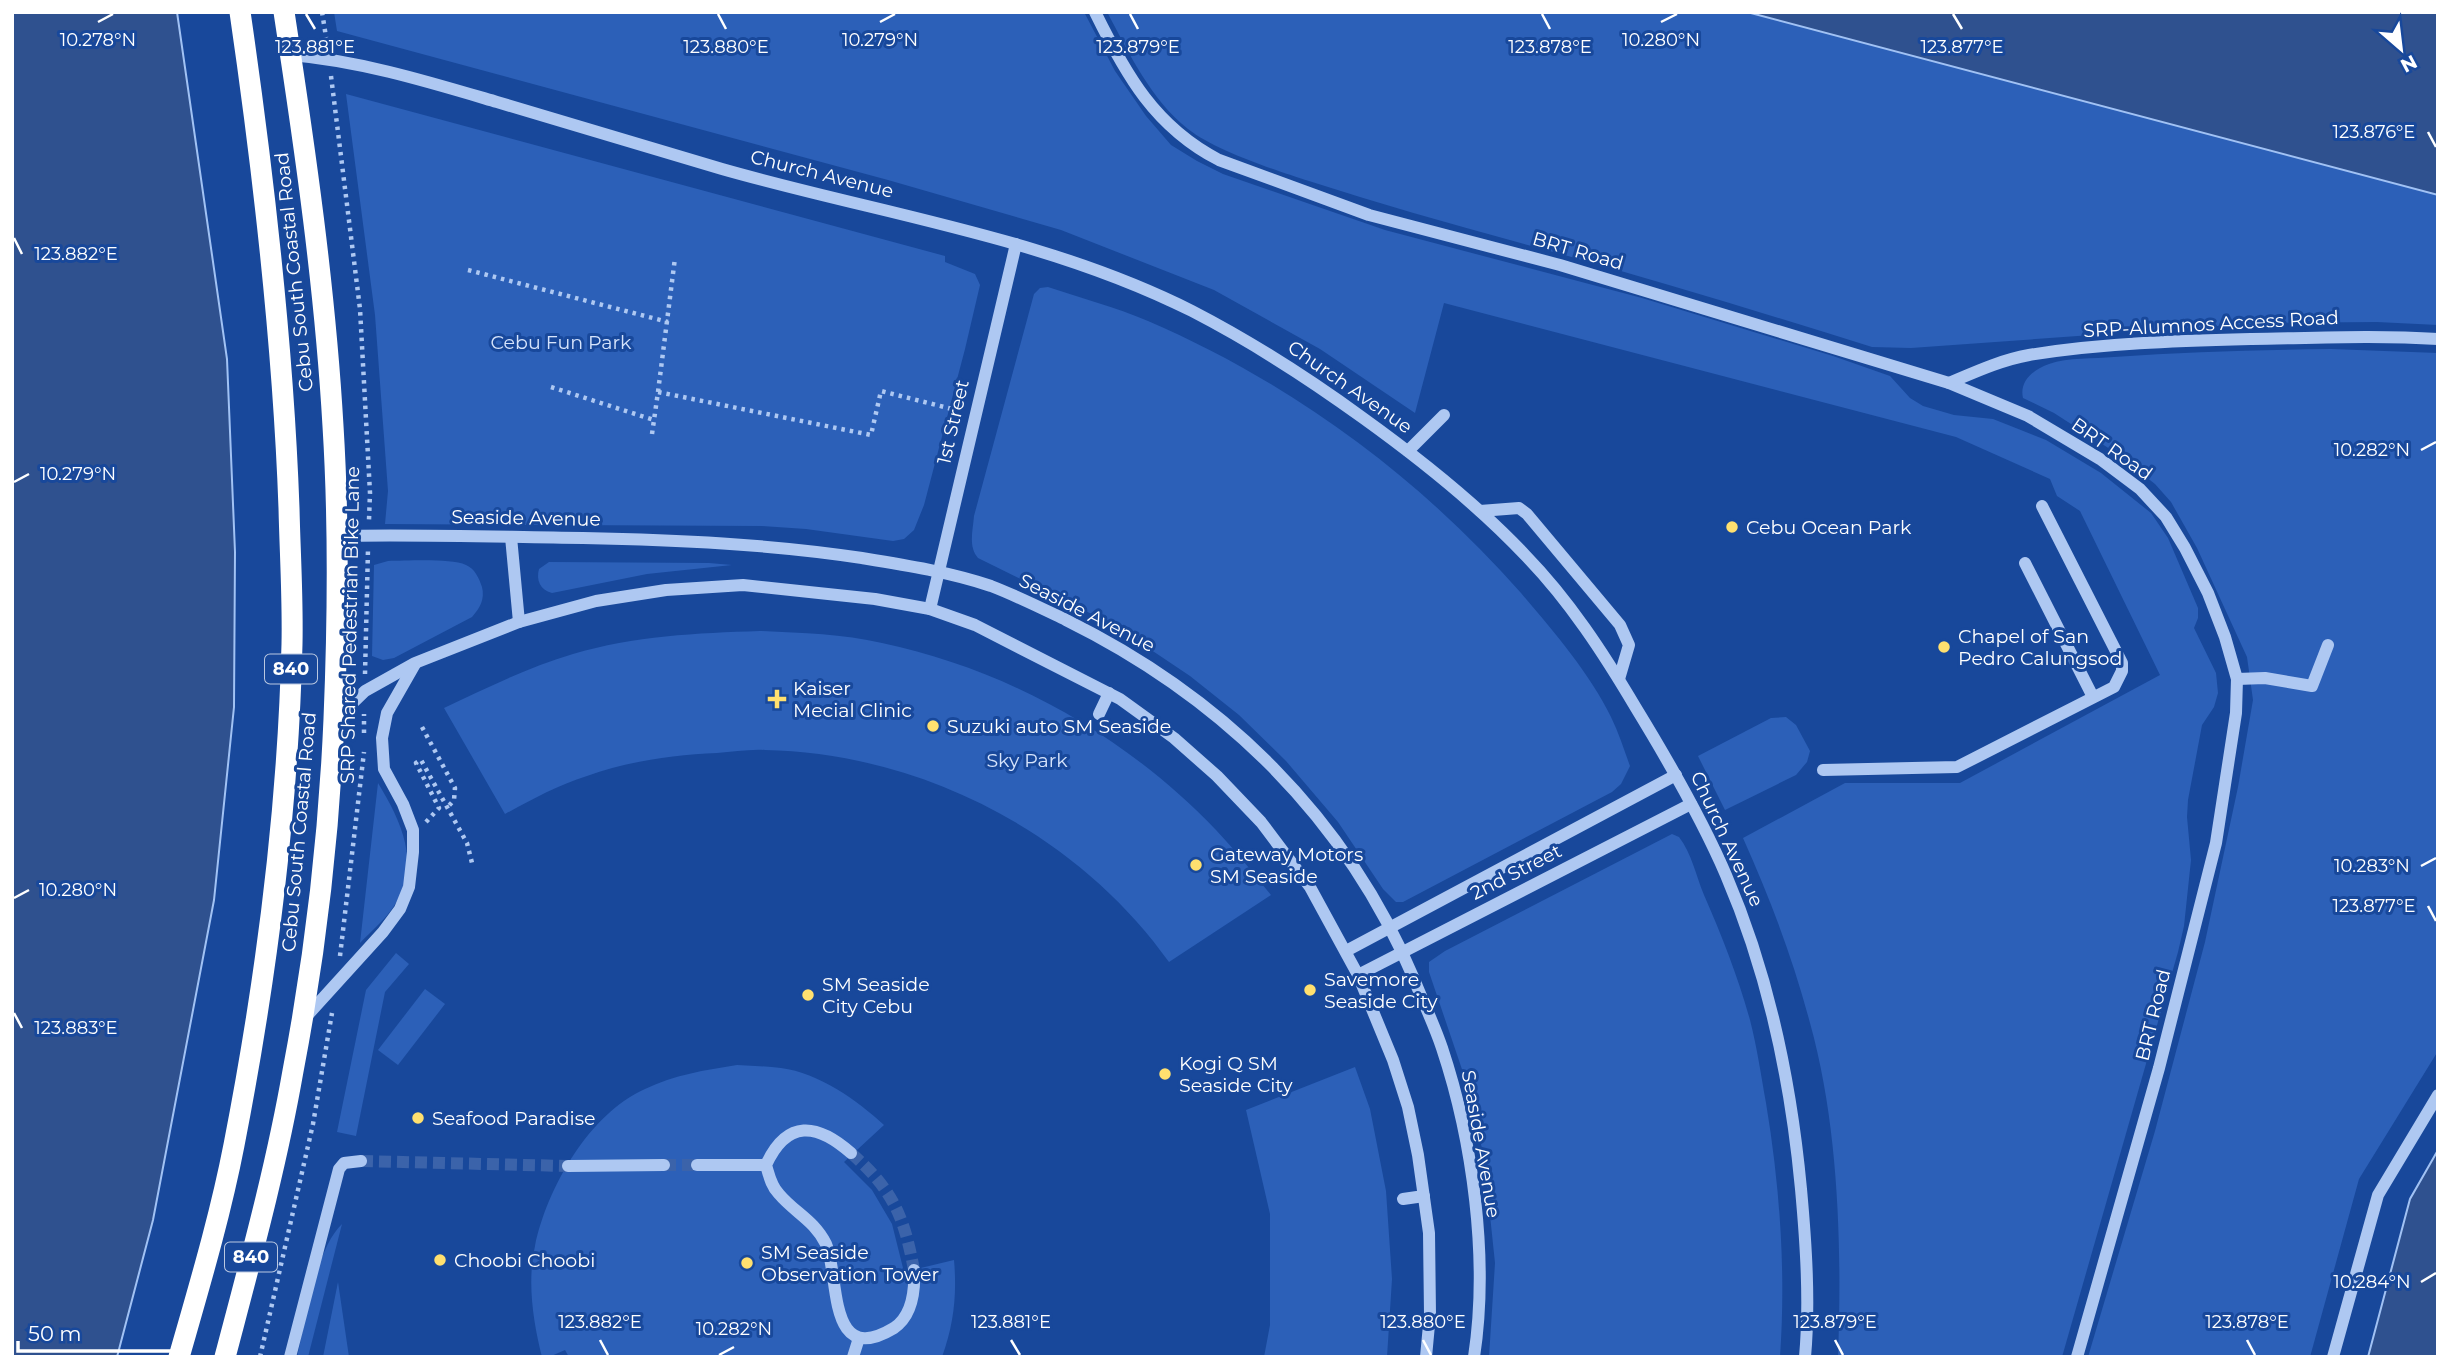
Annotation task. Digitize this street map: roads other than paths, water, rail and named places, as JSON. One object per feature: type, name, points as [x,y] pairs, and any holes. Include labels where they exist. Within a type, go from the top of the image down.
[{"type":"highway","name":"Cebu South Coastal Road","points":[[179,1357],[230,1160],[248,1064],[279,843],[289,720],[292,642],[286,426],[278,316],[240,12]]},
{"type":"highway","name":"Cebu South Coastal Road","points":[[225,1357],[276,1156],[301,1023],[324,844],[334,721],[336,642],[333,428],[324,315],[284,12]]},
{"type":"street","name":"BRT Road","points":[[1095,12],[1115,52],[1142,94],[1169,126],[1199,150],[1240,169],[1369,215],[1560,265],[1949,383],[2028,416],[2099,459],[2140,489],[2166,517],[2208,593],[2225,636],[2236,679],[2236,713],[2216,843],[2152,1095],[2077,1357]]},
{"type":"street","name":"Church Avenue","points":[[290,55],[329,58],[419,79],[725,170],[1016,244],[1119,279],[1191,310],[1300,373],[1408,451],[1480,511],[1525,555],[1562,597],[1619,679],[1676,775],[1728,880],[1753,947],[1775,1021],[1796,1129],[1804,1215],[1808,1331],[1805,1357]]},
{"type":"street","name":"1st Street","points":[[930,609],[1016,244]]},
{"type":"street","name":"SRP-Alumnos Access Road","points":[[1949,383],[1995,364],[2027,355],[2093,348],[2177,341],[2385,336],[2438,339]]},
{"type":"street","points":[[1408,451],[1444,415]]},
{"type":"street","points":[[1822,770],[1957,767],[2114,687],[2122,671],[2122,663],[2042,506]]},
{"type":"street","points":[[1480,511],[1519,508],[1527,514],[1612,615],[1626,634],[1629,645],[1619,679]]},
{"type":"street","name":"Seaside Avenue","points":[[335,536],[658,540],[802,549],[937,571],[989,586],[1032,603],[1103,638],[1146,664],[1209,709],[1252,747],[1327,829],[1350,859],[1390,927],[1441,1044],[1457,1098],[1468,1158],[1479,1249],[1480,1320],[1474,1357]]},
{"type":"street","points":[[511,537],[519,622]]},
{"type":"street","points":[[2025,563],[2093,698]]},
{"type":"street","points":[[334,721],[365,691],[415,663],[519,622],[608,600],[666,590],[743,585],[875,599],[930,609],[975,625],[1109,693],[1174,738],[1217,776],[1261,822],[1310,887],[1358,975],[1393,1060],[1408,1107],[1424,1196],[1429,1233],[1430,1314],[1426,1357]]},
{"type":"street","points":[[2236,679],[2265,678],[2312,686],[2328,645]]},
{"type":"street","points":[[301,1023],[383,932],[400,909],[409,887],[414,852],[413,830],[403,804],[384,769],[382,753],[387,713],[415,663]]},
{"type":"street","points":[[1099,714],[1109,693]]},
{"type":"street","name":"2nd Street","points":[[1346,951],[1676,775]]},
{"type":"street","name":"2nd Street","points":[[1358,975],[1691,804]]},
{"type":"street","points":[[2333,1357],[2378,1195],[2438,1095]]},
{"type":"street","points":[[765,1165],[778,1143],[790,1133],[805,1129],[819,1131],[851,1153]]},
{"type":"street","points":[[290,1357],[339,1169],[344,1163],[361,1161]]},
{"type":"street","points":[[568,1166],[664,1165]]},
{"type":"street","points":[[697,1165],[765,1165]]},
{"type":"street","points":[[765,1165],[778,1193],[812,1222],[827,1246],[840,1318],[848,1331],[859,1338],[878,1336],[895,1327],[906,1316],[912,1301],[914,1270]]},
{"type":"street","points":[[1403,1199],[1424,1196]]},
{"type":"street","points":[[853,1357],[859,1338]]},
{"type":"tunnel","points":[[851,1153],[887,1192],[901,1219],[914,1270]]},
{"type":"tunnel","points":[[361,1161],[568,1166]]},
{"type":"tunnel","points":[[664,1165],[697,1165]]},
{"type":"place","name":"Cebu Ocean Park","points":[[1732,527]]},
{"type":"place","name":"Chapel of San Pedro Calungsod","points":[[1944,647]]},
{"type":"place","name":"Kaiser Mecial Clinic","points":[[777,699]]},
{"type":"place","name":"Suzuki auto SM Seaside","points":[[933,726]]},
{"type":"place","name":"Gateway Motors SM Seaside","points":[[1196,865]]},
{"type":"place","name":"Savemore Seaside City","points":[[1310,990]]},
{"type":"place","name":"SM Seaside City Cebu","points":[[808,995]]},
{"type":"place","name":"Kogi Q SM Seaside City","points":[[1165,1074]]},
{"type":"place","name":"Seafood Paradise","points":[[418,1118]]},
{"type":"place","name":"Choobi Choobi","points":[[440,1260]]},
{"type":"place","name":"SM Seaside Observation Tower","points":[[747,1263]]},
{"type":"park label","name":"Cebu Fun Park","points":[[561,342]]},
{"type":"park label","name":"Sky Park","points":[[1027,760]]}]
